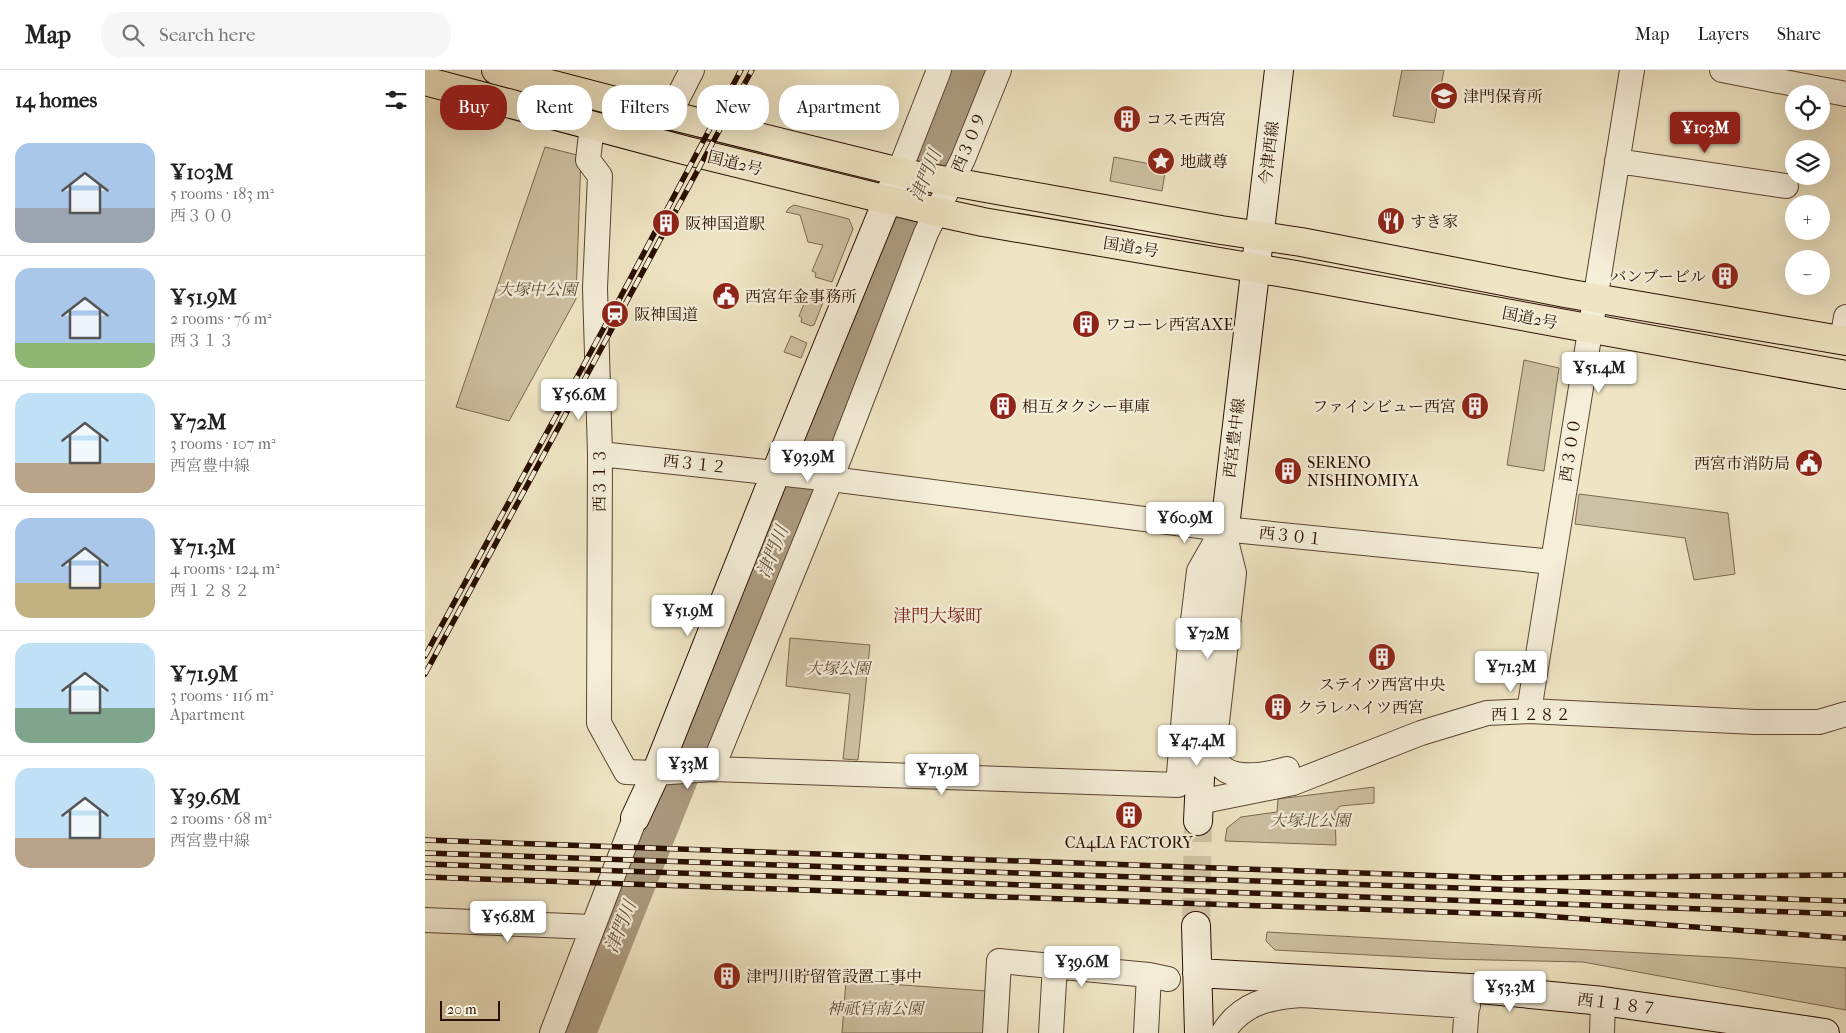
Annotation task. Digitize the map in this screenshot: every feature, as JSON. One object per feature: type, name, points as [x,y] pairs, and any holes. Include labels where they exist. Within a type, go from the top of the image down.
[{"type":"highway","name":"国道2号","points":[[500,70],[602,97]]},
{"type":"highway","name":"国道2号","points":[[425,81],[517,105]]},
{"type":"highway","name":"国道2号","points":[[687,119],[903,173],[1595,298],[1845,333]]},
{"type":"highway","name":"国道2号","points":[[592,126],[934,211],[997,224],[1255,268],[1846,375]]},
{"type":"street","points":[[684,85],[692,70]]},
{"type":"street","points":[[552,1033],[635,818],[662,773],[893,201],[939,70]]},
{"type":"street","name":"西３０９","points":[[709,769],[927,233],[934,211],[947,181],[963,159],[999,70]]},
{"type":"street","name":"今津西線","points":[[1258,236],[1279,70]]},
{"type":"street","name":"西３００","points":[[1529,711],[1632,70]]},
{"type":"street","points":[[1722,70],[1846,94]]},
{"type":"street","name":"西３１３","points":[[592,130],[588,160],[600,176],[595,288],[600,454],[599,723],[626,772],[662,773]]},
{"type":"street","points":[[1617,161],[1787,186]]},
{"type":"street","name":"西宮豊中線","points":[[1198,812],[1209,662],[1258,236]]},
{"type":"street","name":"西３１２","points":[[600,454],[827,479]]},
{"type":"street","name":"西３０１","points":[[827,479],[1223,529],[1553,562]]},
{"type":"street","points":[[662,773],[709,769],[1179,785],[1190,645],[1199,571],[1223,529]]},
{"type":"street","points":[[1223,529],[1234,573],[1214,748],[1215,760],[1219,765],[1226,771],[1240,775],[1268,774],[1286,769],[1376,734],[1416,735]]},
{"type":"street","name":"西１２８２","points":[[1198,812],[1293,783],[1416,735],[1487,713],[1529,711],[1785,722],[1819,722],[1846,714]]},
{"type":"street","points":[[425,920],[592,927]]},
{"type":"street","points":[[1196,926],[1199,1033]]},
{"type":"street","points":[[995,1033],[999,960],[1159,977],[1146,1033]]},
{"type":"street","points":[[1051,1033],[1055,965]]},
{"type":"street","name":"西１１８７","points":[[1197,973],[1468,997],[1603,1001],[1789,1030],[1825,1033]]},
{"type":"street","points":[[1223,1033],[1242,1011],[1258,1003],[1276,996],[1302,995],[1468,997],[1465,1033]]},
{"type":"street","points":[[1603,1001],[1603,1033]]},
{"type":"green space","points":[[1402,70],[1444,70],[1434,123],[1393,116]]},
{"type":"green space","name":"大塚中公園","points":[[545,147],[581,156],[576,299],[509,421],[456,407]]},
{"type":"green space","points":[[1114,157],[1166,167],[1162,191],[1110,181]]},
{"type":"green space","points":[[794,205],[849,219],[853,229],[832,282],[815,277],[816,273],[812,271],[823,245],[808,242],[800,215],[786,212]]},
{"type":"green space","points":[[808,294],[824,300],[814,325],[811,326],[801,322],[802,318],[799,316]]},
{"type":"green space","points":[[791,336],[807,343],[801,358],[784,352]]},
{"type":"green space","points":[[1524,360],[1559,368],[1544,471],[1507,465]]},
{"type":"green space","points":[[1579,494],[1728,513],[1735,574],[1694,580],[1685,538],[1575,524]]},
{"type":"green space","name":"大塚公園","points":[[790,638],[870,645],[858,760],[843,759],[850,694],[786,686]]},
{"type":"green space","name":"大塚北公園","points":[[1374,787],[1374,803],[1340,806],[1335,812],[1336,845],[1225,841],[1227,828],[1241,817],[1277,812],[1278,799]]},
{"type":"green space","points":[[1267,932],[1733,958],[1846,968],[1846,1010],[1583,962],[1445,959],[1275,950],[1266,941]]},
{"type":"green space","name":"神祇官南公園","points":[[846,981],[987,991],[984,1033],[842,1033]]},
{"type":"waterway","name":"津門川","points":[[578,1033],[739,631],[969,70]]},
{"type":"tunnel","points":[[1196,926],[1198,821]]},
{"type":"railway","points":[[425,656],[612,313],[741,70]]},
{"type":"railway","points":[[425,674],[752,70]]},
{"type":"railway","points":[[425,840],[1502,878],[1846,875]]},
{"type":"railway","points":[[425,853],[1846,901]]},
{"type":"railway","points":[[425,864],[1846,914]]},
{"type":"railway","points":[[425,877],[1530,915],[1846,938]]},
{"type":"place","name":"津門保育所","points":[[1444,96]]},
{"type":"place","name":"コスモ西宮","points":[[1127,119]]},
{"type":"place","name":"地蔵尊","points":[[1161,161]]},
{"type":"place","name":"すき家","points":[[1391,221]]},
{"type":"place","name":"阪神国道駅","points":[[666,223]]},
{"type":"place","name":"バンブービル","points":[[1725,276]]},
{"type":"place","name":"西宮年金事務所","points":[[726,296]]},
{"type":"place","name":"阪神国道","points":[[615,314]]},
{"type":"place","name":"ワコーレ西宮AXE","points":[[1086,324]]},
{"type":"place","name":"相互タクシー車庫","points":[[1003,406]]},
{"type":"place","name":"ファインビュー西宮","points":[[1475,406]]},
{"type":"place","name":"西宮市消防局","points":[[1809,463]]},
{"type":"place","name":"SERENO NISHINOMIYA","points":[[1288,471]]},
{"type":"place","name":"ステイツ西宮中央","points":[[1382,657]]},
{"type":"place","name":"クラレハイツ西宮","points":[[1278,707]]},
{"type":"place","name":"CA4LA FACTORY","points":[[1129,815]]},
{"type":"place","name":"津門川貯留管設置工事中","points":[[727,976]]},
{"type":"district","name":"津門大塚町","points":[[938,616]]}]
